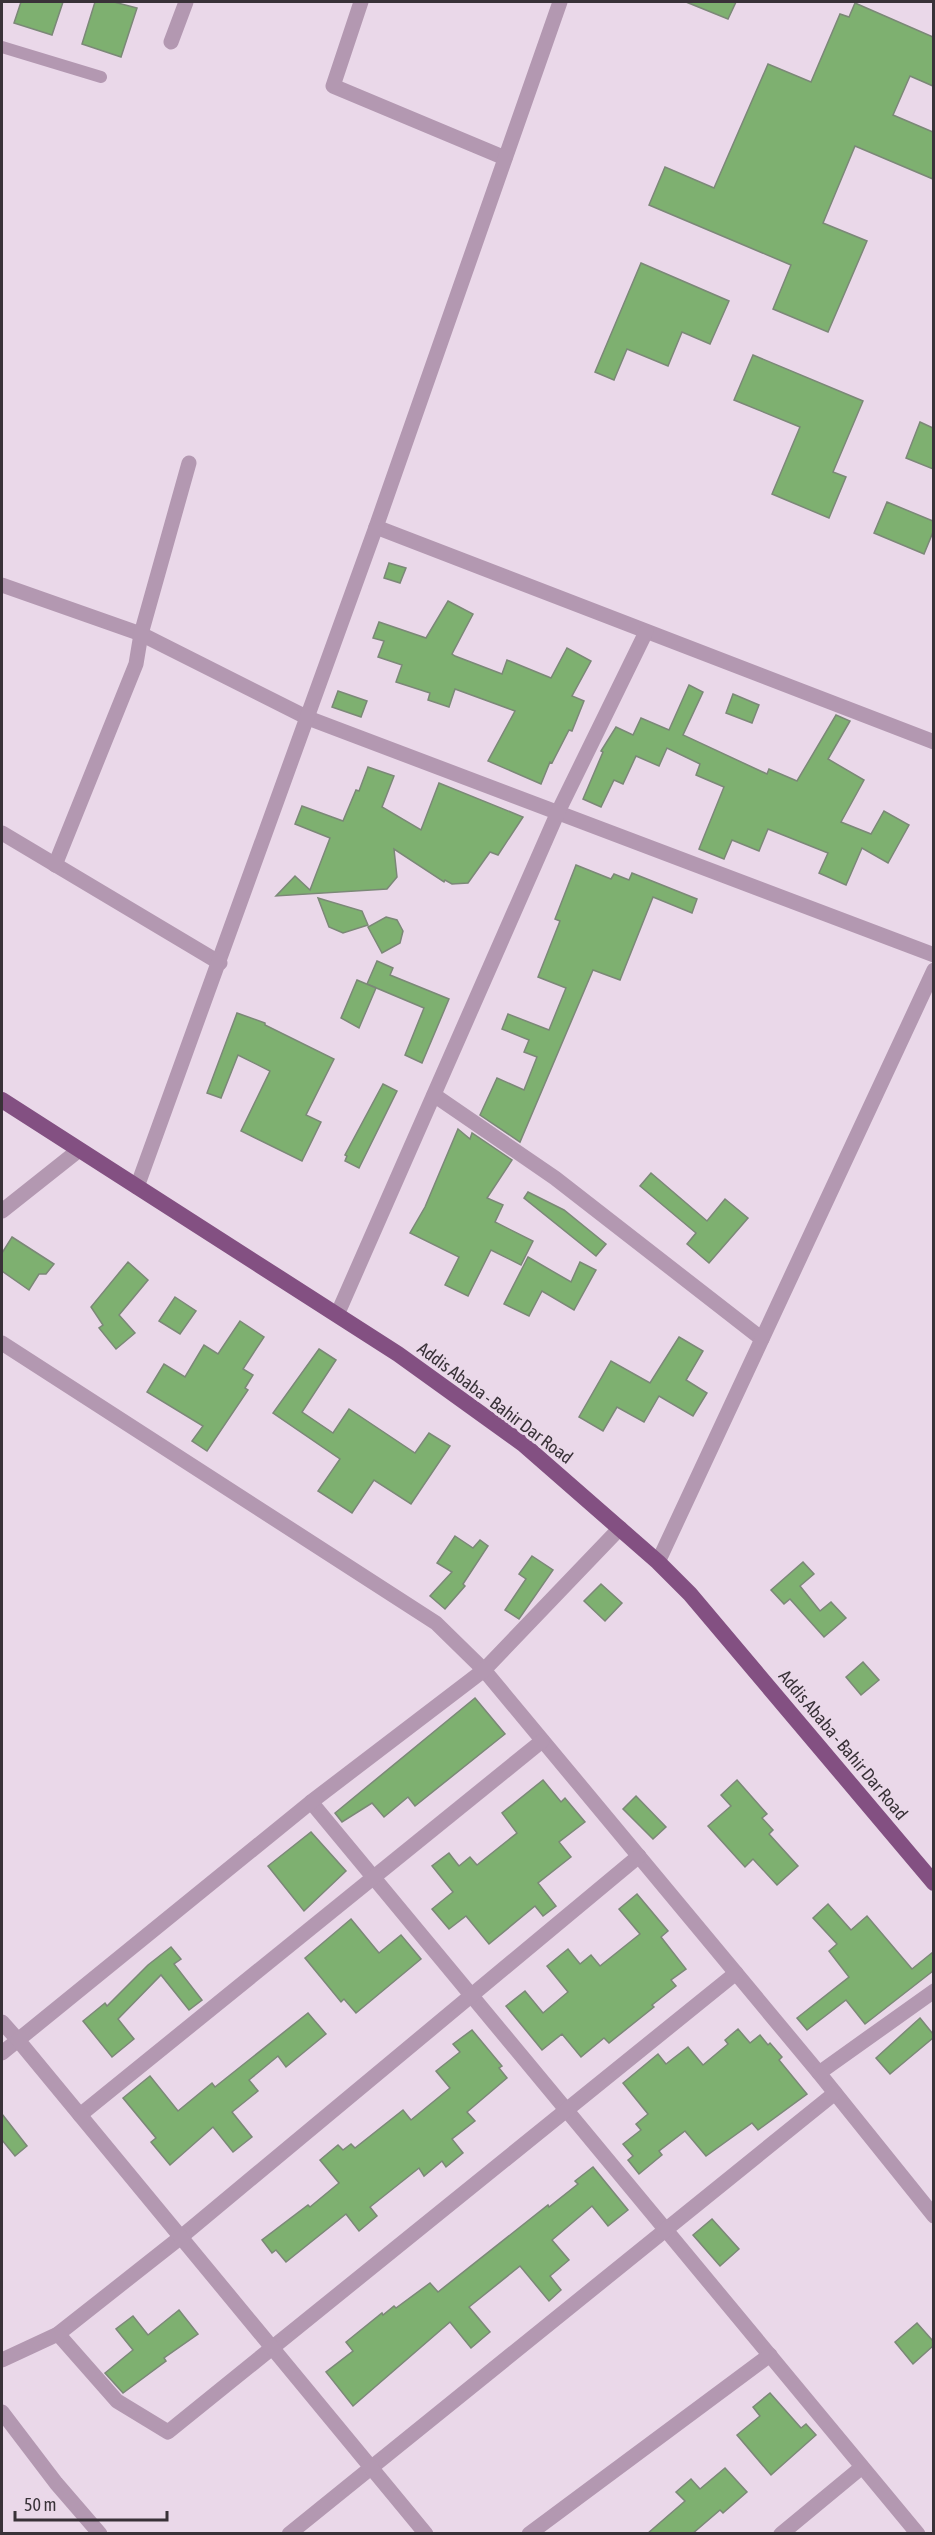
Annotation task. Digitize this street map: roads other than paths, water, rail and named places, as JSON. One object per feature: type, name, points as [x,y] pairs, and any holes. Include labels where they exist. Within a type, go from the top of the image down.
[{"type":"highway","name":"Addis Ababa - Bahir Dar Road","points":[[2,1100],[398,1354],[523,1444],[620,1527],[690,1594],[933,1882]]},
{"type":"street","points":[[171,42],[186,2]]},
{"type":"street","points":[[361,2],[333,86],[505,158]]},
{"type":"street","points":[[137,1187],[308,718],[560,2]]},
{"type":"street","points":[[55,865],[136,664],[141,634],[189,463]]},
{"type":"street","points":[[376,527],[933,742]]},
{"type":"street","points":[[2,585],[141,634],[308,718],[933,955]]},
{"type":"street","points":[[337,1315],[558,812],[646,632]]},
{"type":"street","points":[[2,833],[220,963]]},
{"type":"street","points":[[658,1562],[933,970]]},
{"type":"street","points":[[434,1095],[555,1178],[762,1339]]},
{"type":"street","points":[[2,1211],[79,1150]]},
{"type":"street","points":[[2,1343],[436,1623],[484,1670],[819,2073],[933,2216]]},
{"type":"street","points":[[426,2534],[18,2040],[311,1802],[484,1670],[620,1527]]},
{"type":"street","points":[[80,2115],[543,1741]]},
{"type":"street","points":[[311,1802],[918,2534]]},
{"type":"street","points":[[2,2360],[58,2334],[181,2237],[639,1856]]},
{"type":"street","points":[[58,2334],[117,2401],[168,2432],[736,1973]]},
{"type":"street","points":[[819,2073],[933,1991]]},
{"type":"street","points":[[2,2022],[18,2040],[2,2053]]},
{"type":"street","points":[[289,2534],[370,2466],[835,2093]]},
{"type":"street","points":[[529,2534],[770,2355]]},
{"type":"street","points":[[2,2412],[56,2483],[100,2534]]},
{"type":"street","points":[[781,2534],[862,2467]]},
{"type":"lane","points":[[2,47],[101,76]]}]
